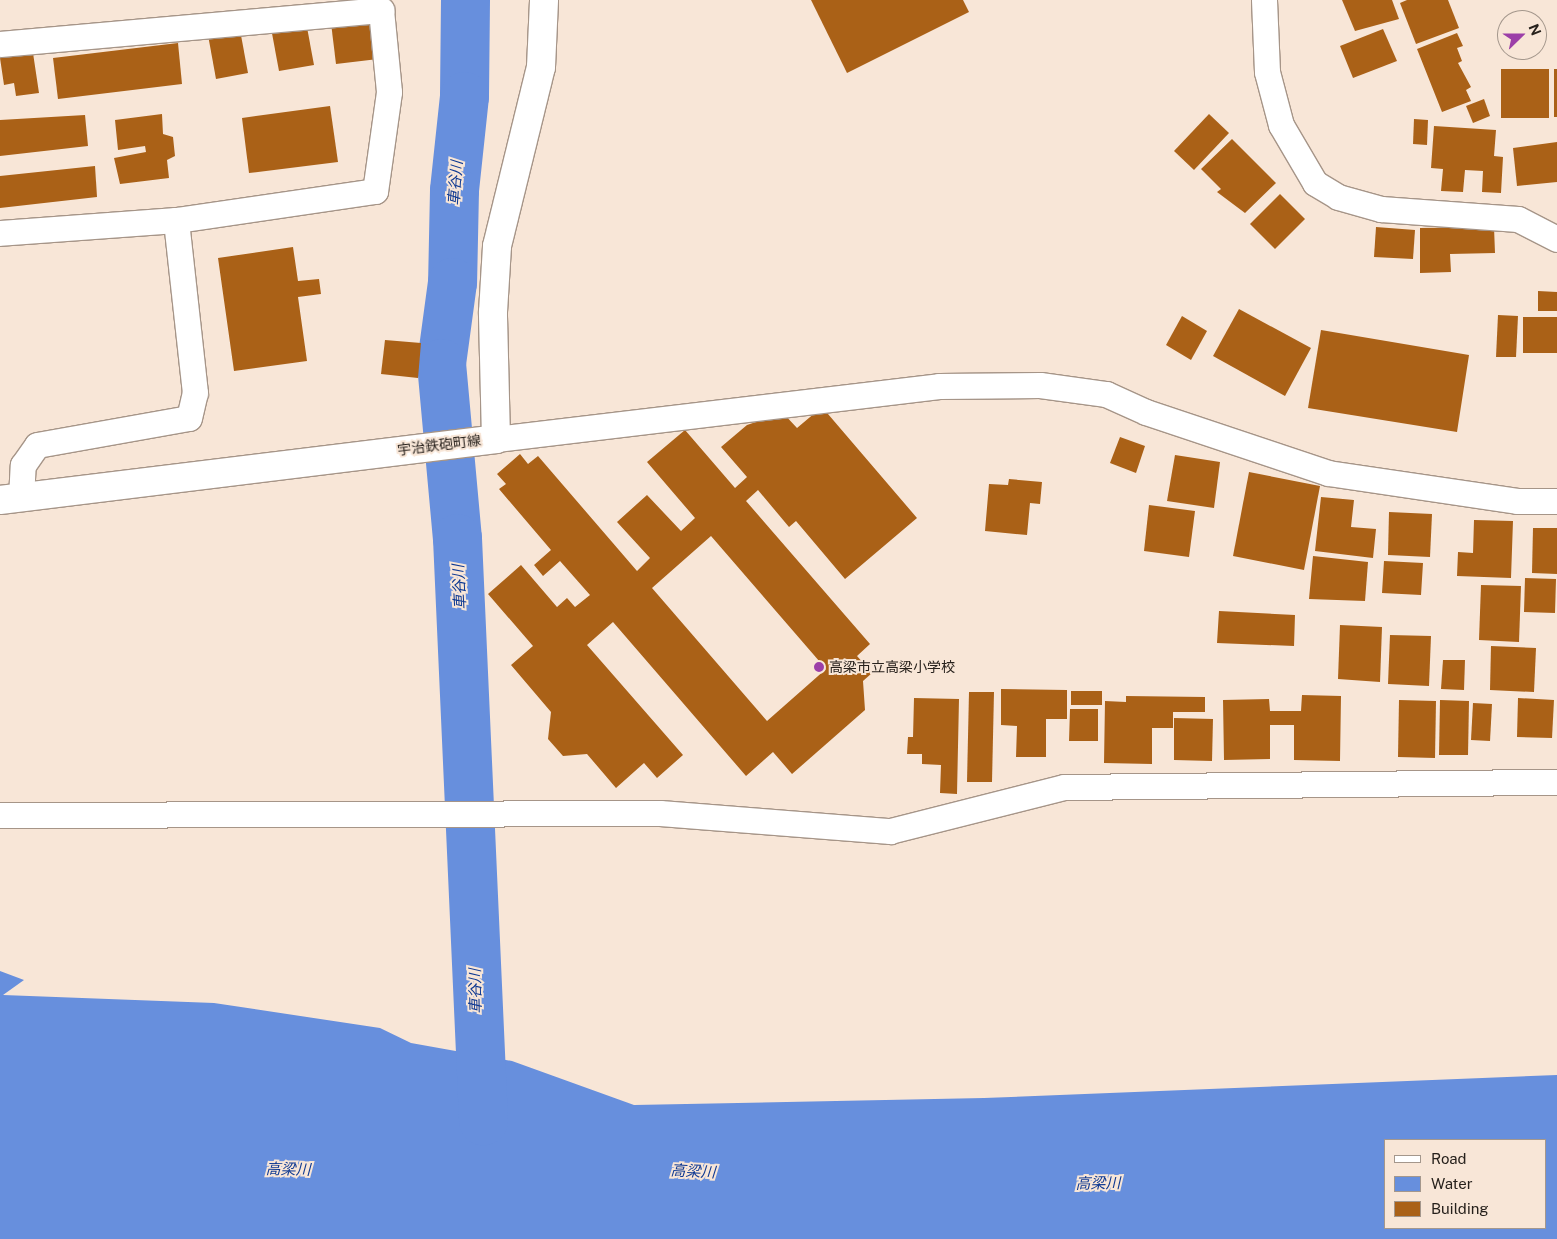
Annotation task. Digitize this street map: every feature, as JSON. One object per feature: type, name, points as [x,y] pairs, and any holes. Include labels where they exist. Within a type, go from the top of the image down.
[{"type":"main road","name":"宇治鉄砲町線","points":[[11,499],[431,445],[485,440],[497,246],[541,67],[544,0]]},
{"type":"street","points":[[1264,0],[1267,72],[1281,125],[1315,183],[1338,197],[1381,209],[1518,219],[1557,239]]},
{"type":"street","points":[[0,44],[381,10],[388,92],[376,191],[176,220],[0,233]]},
{"type":"street","points":[[11,499],[23,465],[37,445],[189,418],[195,393],[176,220]]},
{"type":"street","points":[[485,440],[939,386],[1040,385],[1106,394],[1146,412],[1328,473],[1517,501],[1557,501]]},
{"type":"street","points":[[0,815],[660,813],[890,831],[1064,787],[1557,782]]},
{"type":"water","name":"高梁川","points":[[0,971],[24,980],[3,995],[214,1003],[380,1028],[411,1043],[512,1061],[634,1105],[984,1098],[1557,1075],[1557,1239],[0,1239]]},
{"type":"building","points":[[811,0],[963,0],[969,12],[847,73]]},
{"type":"building","points":[[1342,0],[1392,0],[1399,19],[1355,31]]},
{"type":"building","points":[[1407,0],[1448,0],[1459,28],[1416,44],[1400,3]]},
{"type":"building","points":[[374,18],[378,59],[336,64],[331,23]]},
{"type":"building","points":[[306,22],[314,65],[279,71],[271,28]]},
{"type":"building","points":[[1383,29],[1397,61],[1353,78],[1340,46]]},
{"type":"building","points":[[240,30],[248,73],[216,79],[208,35]]},
{"type":"building","points":[[1457,33],[1463,46],[1457,48],[1462,61],[1458,63],[1471,87],[1466,90],[1471,101],[1442,112],[1417,49]]},
{"type":"building","points":[[178,43],[182,84],[58,99],[53,58]]},
{"type":"building","points":[[33,53],[39,93],[16,96],[14,83],[4,85],[0,58]]},
{"type":"building","points":[[1501,69],[1549,69],[1549,118],[1501,118]]},
{"type":"building","points":[[1554,69],[1557,69],[1557,117],[1554,117]]},
{"type":"building","points":[[1484,99],[1490,116],[1473,123],[1466,106]]},
{"type":"building","points":[[330,106],[338,162],[249,173],[242,118]]},
{"type":"building","points":[[162,114],[163,134],[173,137],[175,156],[167,160],[169,178],[120,184],[114,158],[146,152],[145,146],[118,150],[115,120]]},
{"type":"building","points":[[1209,114],[1229,133],[1194,170],[1174,151]]},
{"type":"building","points":[[85,115],[88,146],[0,156],[0,120]]},
{"type":"building","points":[[1414,119],[1428,120],[1427,145],[1413,144]]},
{"type":"building","points":[[1434,126],[1496,130],[1494,156],[1503,157],[1501,193],[1482,192],[1483,171],[1465,170],[1463,192],[1441,191],[1443,169],[1431,168]]},
{"type":"building","points":[[1232,139],[1276,183],[1245,213],[1217,192],[1221,189],[1201,169]]},
{"type":"building","points":[[1557,142],[1557,182],[1517,186],[1513,148]]},
{"type":"building","points":[[95,166],[97,197],[0,208],[0,176]]},
{"type":"building","points":[[1280,194],[1305,219],[1275,249],[1250,224]]},
{"type":"building","points":[[1376,227],[1415,230],[1413,259],[1374,257]]},
{"type":"building","points":[[1494,227],[1495,253],[1450,254],[1451,272],[1420,273],[1420,228]]},
{"type":"building","points":[[293,247],[298,281],[319,279],[321,294],[298,297],[307,361],[234,371],[218,258]]},
{"type":"building","points":[[1538,291],[1557,292],[1557,311],[1538,311]]},
{"type":"building","points":[[1239,309],[1311,348],[1285,396],[1213,356]]},
{"type":"building","points":[[1498,315],[1518,316],[1516,357],[1496,357]]},
{"type":"building","points":[[1182,316],[1207,331],[1191,360],[1166,345]]},
{"type":"building","points":[[1523,317],[1557,317],[1557,353],[1523,353]]},
{"type":"building","points":[[1321,330],[1469,355],[1457,432],[1308,408]]},
{"type":"building","points":[[385,340],[421,343],[418,378],[381,374]]},
{"type":"building","points":[[822,407],[917,518],[845,579],[796,521],[789,527],[758,490],[746,501],[870,644],[857,656],[872,673],[863,681],[865,710],[792,774],[773,752],[746,776],[613,622],[587,645],[683,755],[657,778],[644,763],[616,788],[587,754],[563,756],[548,739],[551,712],[511,665],[533,646],[488,594],[521,565],[557,607],[567,598],[575,607],[590,595],[560,561],[543,576],[534,565],[551,550],[499,489],[506,484],[497,474],[520,454],[528,464],[538,456],[637,571],[650,558],[617,522],[647,495],[681,531],[695,518],[647,462],[685,430],[735,488],[747,477],[721,447],[747,425],[783,413],[797,428]],"holes":[[[711,536],[826,669],[767,721],[652,588]]]},
{"type":"building","points":[[1120,437],[1145,446],[1136,473],[1110,463]]},
{"type":"building","points":[[1175,455],[1220,462],[1214,508],[1167,501]]},
{"type":"building","points":[[1249,472],[1320,486],[1304,570],[1233,556]]},
{"type":"building","points":[[1009,479],[1042,482],[1040,504],[1030,503],[1027,535],[985,531],[989,484],[1008,485]]},
{"type":"building","points":[[1321,497],[1354,500],[1351,527],[1376,529],[1373,558],[1315,551]]},
{"type":"building","points":[[1149,505],[1195,511],[1189,557],[1144,551]]},
{"type":"building","points":[[1389,512],[1432,514],[1430,557],[1388,555]]},
{"type":"building","points":[[1474,520],[1513,521],[1511,578],[1457,576],[1458,552],[1473,553]]},
{"type":"building","points":[[1533,528],[1557,528],[1557,574],[1532,573]]},
{"type":"building","points":[[1313,556],[1368,562],[1365,601],[1309,599]]},
{"type":"building","points":[[1384,561],[1423,563],[1421,595],[1382,593]]},
{"type":"building","points":[[1525,578],[1556,579],[1555,613],[1524,612]]},
{"type":"building","points":[[1481,585],[1521,586],[1519,642],[1479,640]]},
{"type":"building","points":[[1219,611],[1295,615],[1294,646],[1217,643]]},
{"type":"building","points":[[1340,625],[1382,627],[1380,682],[1338,679]]},
{"type":"building","points":[[1390,635],[1431,636],[1429,686],[1388,684]]},
{"type":"building","points":[[1491,646],[1536,648],[1534,692],[1490,690]]},
{"type":"building","points":[[1443,660],[1465,660],[1464,690],[1441,689]]},
{"type":"building","points":[[1001,689],[1067,690],[1067,719],[1046,719],[1046,757],[1016,757],[1017,726],[1001,725]]},
{"type":"building","points":[[1071,691],[1102,691],[1102,705],[1071,705]]},
{"type":"building","points":[[969,692],[994,692],[992,782],[967,782]]},
{"type":"building","points":[[1302,695],[1341,696],[1340,761],[1294,760],[1294,725],[1270,725],[1270,759],[1224,760],[1223,700],[1269,699],[1270,711],[1301,711]]},
{"type":"building","points":[[1126,696],[1205,697],[1205,712],[1173,712],[1173,728],[1152,728],[1152,764],[1104,763],[1105,701],[1126,702]]},
{"type":"building","points":[[914,698],[959,699],[957,794],[940,793],[941,765],[922,764],[922,754],[907,754],[908,737],[913,737]]},
{"type":"building","points":[[1518,698],[1554,700],[1552,738],[1517,737]]},
{"type":"building","points":[[1399,700],[1436,701],[1435,758],[1398,757]]},
{"type":"building","points":[[1440,700],[1469,701],[1468,755],[1439,755]]},
{"type":"building","points":[[1473,703],[1492,704],[1490,741],[1471,740]]},
{"type":"building","points":[[1070,709],[1098,709],[1098,741],[1069,741]]},
{"type":"building","points":[[1174,718],[1213,719],[1212,761],[1174,760]]},
{"type":"waterway","name":"車谷川","points":[[465,0],[464,96],[454,190],[452,282],[441,363],[457,538],[483,1120]]},
{"type":"place","name":"高梁市立高梁小学校","points":[[819,667]]}]
